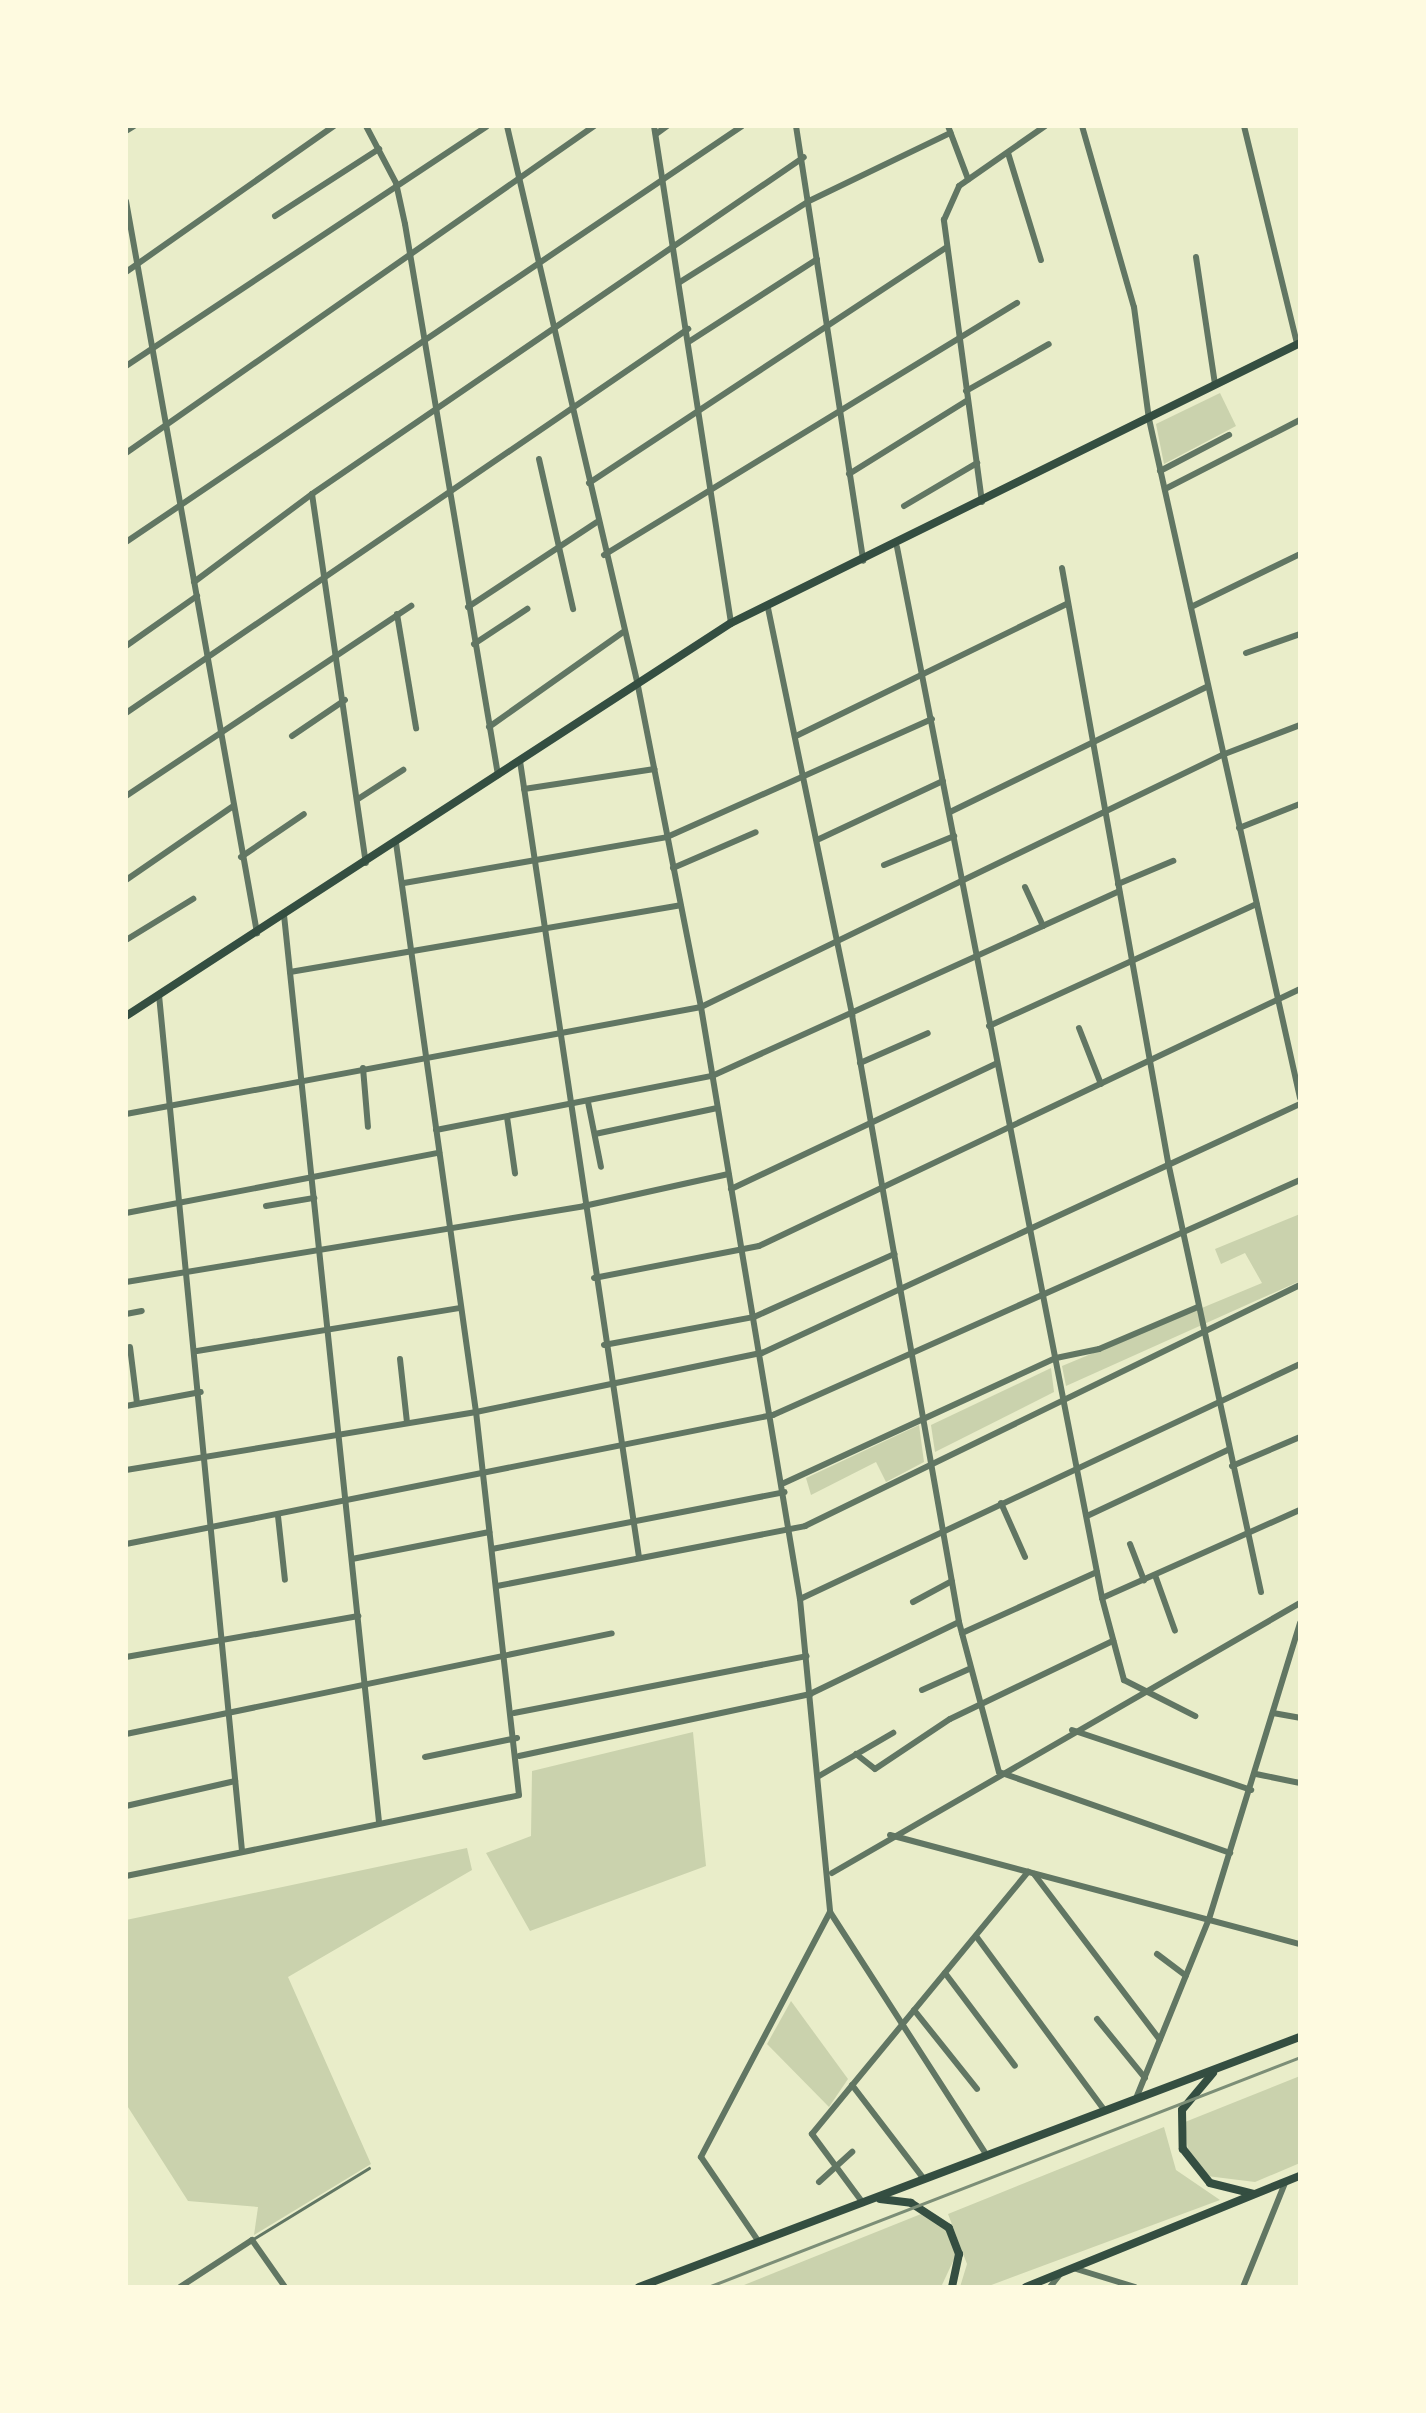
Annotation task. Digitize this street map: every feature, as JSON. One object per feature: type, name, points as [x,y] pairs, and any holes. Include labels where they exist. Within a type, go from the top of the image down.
[{"type":"main road","points":[[126,1016],[257,934],[637,681],[731,623],[897,547],[1298,344]]},
{"type":"main road","points":[[639,2287],[1103,2108],[1300,2037]]},
{"type":"main road","points":[[1220,2068],[1187,2099],[1181,2143],[1210,2183],[1255,2195]]},
{"type":"main road","points":[[1026,2287],[1300,2176]]},
{"type":"main road","points":[[875,2198],[911,2203],[949,2228],[959,2254],[952,2287]]},
{"type":"street","points":[[126,131],[134,126]]},
{"type":"street","points":[[126,272],[334,126]]},
{"type":"street","points":[[366,126],[396,183],[498,775]]},
{"type":"street","points":[[126,366],[396,183],[487,126]]},
{"type":"street","points":[[507,126],[555,327],[604,555],[637,681],[701,1007],[728,1174],[773,1415],[800,1599],[832,1873],[830,1912],[701,2154],[759,2242]]},
{"type":"street","points":[[126,453],[411,257],[594,126]]},
{"type":"street","points":[[667,126],[655,130],[676,241],[731,623]]},
{"type":"street","points":[[126,542],[425,343],[742,126]]},
{"type":"street","points":[[796,126],[804,157],[838,407],[864,562]]},
{"type":"street","points":[[982,502],[961,333],[946,248],[948,204],[968,179],[1045,126]]},
{"type":"street","points":[[126,1470],[476,1412],[762,1353],[1300,1101],[1149,419],[1125,270],[1082,126]]},
{"type":"street","points":[[1244,126],[1298,344]]},
{"type":"street","points":[[680,282],[809,201],[949,129],[968,179]]},
{"type":"street","points":[[275,216],[379,149]]},
{"type":"street","points":[[1008,153],[1041,260]]},
{"type":"street","points":[[194,582],[312,494],[676,241],[804,157]]},
{"type":"street","points":[[126,201],[140,263],[179,508],[209,657],[219,735],[257,934]]},
{"type":"street","points":[[589,483],[946,248]]},
{"type":"street","points":[[1196,257],[1215,384]]},
{"type":"street","points":[[690,341],[817,259]]},
{"type":"street","points":[[604,555],[838,407],[1017,303]]},
{"type":"street","points":[[126,713],[688,329]]},
{"type":"street","points":[[966,391],[1049,344]]},
{"type":"street","points":[[849,474],[968,400]]},
{"type":"street","points":[[1165,489],[1300,420]]},
{"type":"street","points":[[1160,471],[1229,435]]},
{"type":"street","points":[[539,459],[573,609]]},
{"type":"street","points":[[904,506],[977,463]]},
{"type":"street","points":[[312,494],[339,651],[366,863]]},
{"type":"street","points":[[468,607],[597,522]]},
{"type":"street","points":[[897,547],[1102,1598],[1122,1675],[1137,1691],[1195,1716]]},
{"type":"street","points":[[1191,607],[1300,554]]},
{"type":"street","points":[[1062,568],[1168,1162],[1261,1592]]},
{"type":"street","points":[[126,646],[197,596]]},
{"type":"street","points":[[796,736],[1067,604]]},
{"type":"street","points":[[126,796],[339,651],[411,606]]},
{"type":"street","points":[[768,608],[852,1015],[959,1622],[977,1705],[999,1772]]},
{"type":"street","points":[[474,644],[527,609]]},
{"type":"street","points":[[397,614],[416,728]]},
{"type":"street","points":[[489,727],[623,632]]},
{"type":"street","points":[[1246,653],[1300,634]]},
{"type":"street","points":[[950,812],[1208,686]]},
{"type":"street","points":[[292,736],[345,700]]},
{"type":"street","points":[[404,883],[667,837],[932,719]]},
{"type":"street","points":[[126,1114],[168,1103],[701,1007],[1222,755],[1300,725]]},
{"type":"street","points":[[520,761],[567,1106],[639,1557]]},
{"type":"street","points":[[524,789],[654,769]]},
{"type":"street","points":[[358,799],[403,770]]},
{"type":"street","points":[[817,840],[943,781]]},
{"type":"street","points":[[1239,828],[1300,804]]},
{"type":"street","points":[[126,880],[232,807]]},
{"type":"street","points":[[241,857],[304,814]]},
{"type":"street","points":[[673,868],[756,832]]},
{"type":"street","points":[[884,865],[954,836]]},
{"type":"street","points":[[126,1876],[379,1822],[518,1797],[519,1756],[476,1412],[414,951],[396,843]]},
{"type":"street","points":[[436,1130],[712,1076],[1043,926],[1173,861]]},
{"type":"street","points":[[1025,887],[1043,926]]},
{"type":"street","points":[[126,940],[193,899]]},
{"type":"street","points":[[989,1026],[1257,904]]},
{"type":"street","points":[[290,972],[680,905]]},
{"type":"street","points":[[284,915],[379,1822]]},
{"type":"street","points":[[594,1278],[743,1251],[882,1190],[1101,1084],[1266,1010],[1279,997],[1300,989]]},
{"type":"street","points":[[159,995],[168,1103],[201,1392],[242,1850]]},
{"type":"street","points":[[1079,1028],[1101,1084]]},
{"type":"street","points":[[860,1063],[928,1033]]},
{"type":"street","points":[[731,1189],[870,1118],[996,1064]]},
{"type":"street","points":[[363,1068],[368,1127]]},
{"type":"street","points":[[588,1102],[601,1167]]},
{"type":"street","points":[[595,1134],[717,1108]]},
{"type":"street","points":[[507,1117],[515,1173]]},
{"type":"street","points":[[126,1213],[439,1153]]},
{"type":"street","points":[[126,1282],[584,1206],[728,1174]]},
{"type":"street","points":[[126,1544],[484,1478],[773,1415],[912,1356],[1044,1293],[1300,1180]]},
{"type":"street","points":[[266,1206],[314,1198]]},
{"type":"street","points":[[604,1345],[754,1317],[894,1254]]},
{"type":"street","points":[[497,1586],[791,1530],[1202,1327],[1300,1285]]},
{"type":"street","points":[[784,1483],[926,1422],[1056,1358],[1099,1349],[1198,1307]]},
{"type":"street","points":[[197,1351],[461,1308]]},
{"type":"street","points":[[126,1314],[142,1311]]},
{"type":"street","points":[[130,1347],[137,1403]]},
{"type":"street","points":[[400,1359],[407,1422]]},
{"type":"street","points":[[800,1599],[1300,1364]]},
{"type":"street","points":[[126,1406],[201,1392]]},
{"type":"street","points":[[1232,1466],[1300,1437]]},
{"type":"street","points":[[1087,1516],[1228,1450]]},
{"type":"street","points":[[492,1549],[785,1492]]},
{"type":"street","points":[[1001,1503],[1025,1557]]},
{"type":"street","points":[[1102,1598],[1300,1510]]},
{"type":"street","points":[[278,1516],[285,1580]]},
{"type":"street","points":[[352,1559],[489,1532]]},
{"type":"street","points":[[1130,1544],[1144,1580]]},
{"type":"street","points":[[962,1633],[1097,1572]]},
{"type":"street","points":[[1155,1575],[1175,1631]]},
{"type":"street","points":[[913,1602],[952,1581]]},
{"type":"street","points":[[832,1873],[890,1835],[1137,1691],[1300,1603]]},
{"type":"street","points":[[126,1657],[358,1616]]},
{"type":"street","points":[[519,1756],[810,1694],[959,1622]]},
{"type":"street","points":[[1137,2096],[1209,1919],[1300,1623]]},
{"type":"street","points":[[126,1734],[612,1633]]},
{"type":"street","points":[[856,1754],[875,1769],[977,1705],[1113,1641]]},
{"type":"street","points":[[514,1713],[806,1656]]},
{"type":"street","points":[[922,1690],[969,1669]]},
{"type":"street","points":[[1273,1713],[1300,1718]]},
{"type":"street","points":[[1072,1730],[1251,1790]]},
{"type":"street","points":[[819,1776],[893,1733]]},
{"type":"street","points":[[425,1757],[517,1738]]},
{"type":"street","points":[[999,1772],[1230,1853]]},
{"type":"street","points":[[1256,1774],[1300,1783]]},
{"type":"street","points":[[126,1806],[235,1781]]},
{"type":"street","points":[[890,1835],[1300,1944]]},
{"type":"street","points":[[863,2203],[812,2138],[852,2085],[1031,1873]]},
{"type":"street","points":[[1031,1873],[1160,2040]]},
{"type":"street","points":[[830,1912],[899,2029],[986,2154]]},
{"type":"street","points":[[976,1936],[1103,2108]]},
{"type":"street","points":[[1157,1954],[1186,1976]]},
{"type":"street","points":[[945,1973],[1015,2066]]},
{"type":"street","points":[[914,2010],[977,2089]]},
{"type":"street","points":[[1097,2019],[1145,2078]]},
{"type":"street","points":[[852,2085],[923,2178]]},
{"type":"street","points":[[819,2182],[852,2152]]},
{"type":"street","points":[[1243,2287],[1285,2183]]},
{"type":"street","points":[[180,2287],[252,2240],[285,2287]]},
{"type":"street","points":[[1050,2287],[1067,2269],[1135,2287]]},
{"type":"lane","points":[[252,2240],[369,2168]]},
{"type":"green space","points":[[1220,393],[1236,426],[1164,464],[1156,424]]},
{"type":"green space","points":[[1300,1214],[1300,1281],[1066,1386],[1062,1366],[1262,1283],[1245,1253],[1221,1264],[1215,1249]]},
{"type":"green space","points":[[1051,1368],[1054,1392],[935,1452],[931,1425]]},
{"type":"green space","points":[[919,1425],[924,1462],[886,1482],[876,1462],[811,1495],[806,1478]]},
{"type":"green space","points":[[693,1732],[706,1866],[530,1931],[486,1853],[531,1836],[532,1771]]},
{"type":"green space","points":[[467,1848],[472,1870],[288,1977],[371,2164],[254,2235],[258,2207],[188,2201],[126,2104],[126,1920]]},
{"type":"green space","points":[[791,2001],[848,2079],[829,2107],[767,2044]]},
{"type":"green space","points":[[1300,2076],[1300,2163],[1255,2182],[1207,2176],[1188,2153],[1185,2122]]},
{"type":"green space","points":[[1164,2127],[1176,2170],[1220,2200],[986,2287],[960,2287],[967,2264],[948,2214]]},
{"type":"green space","points":[[926,2212],[946,2230],[956,2255],[941,2287],[739,2287]]},
{"type":"railway","points":[[708,2287],[1300,2057]]}]
